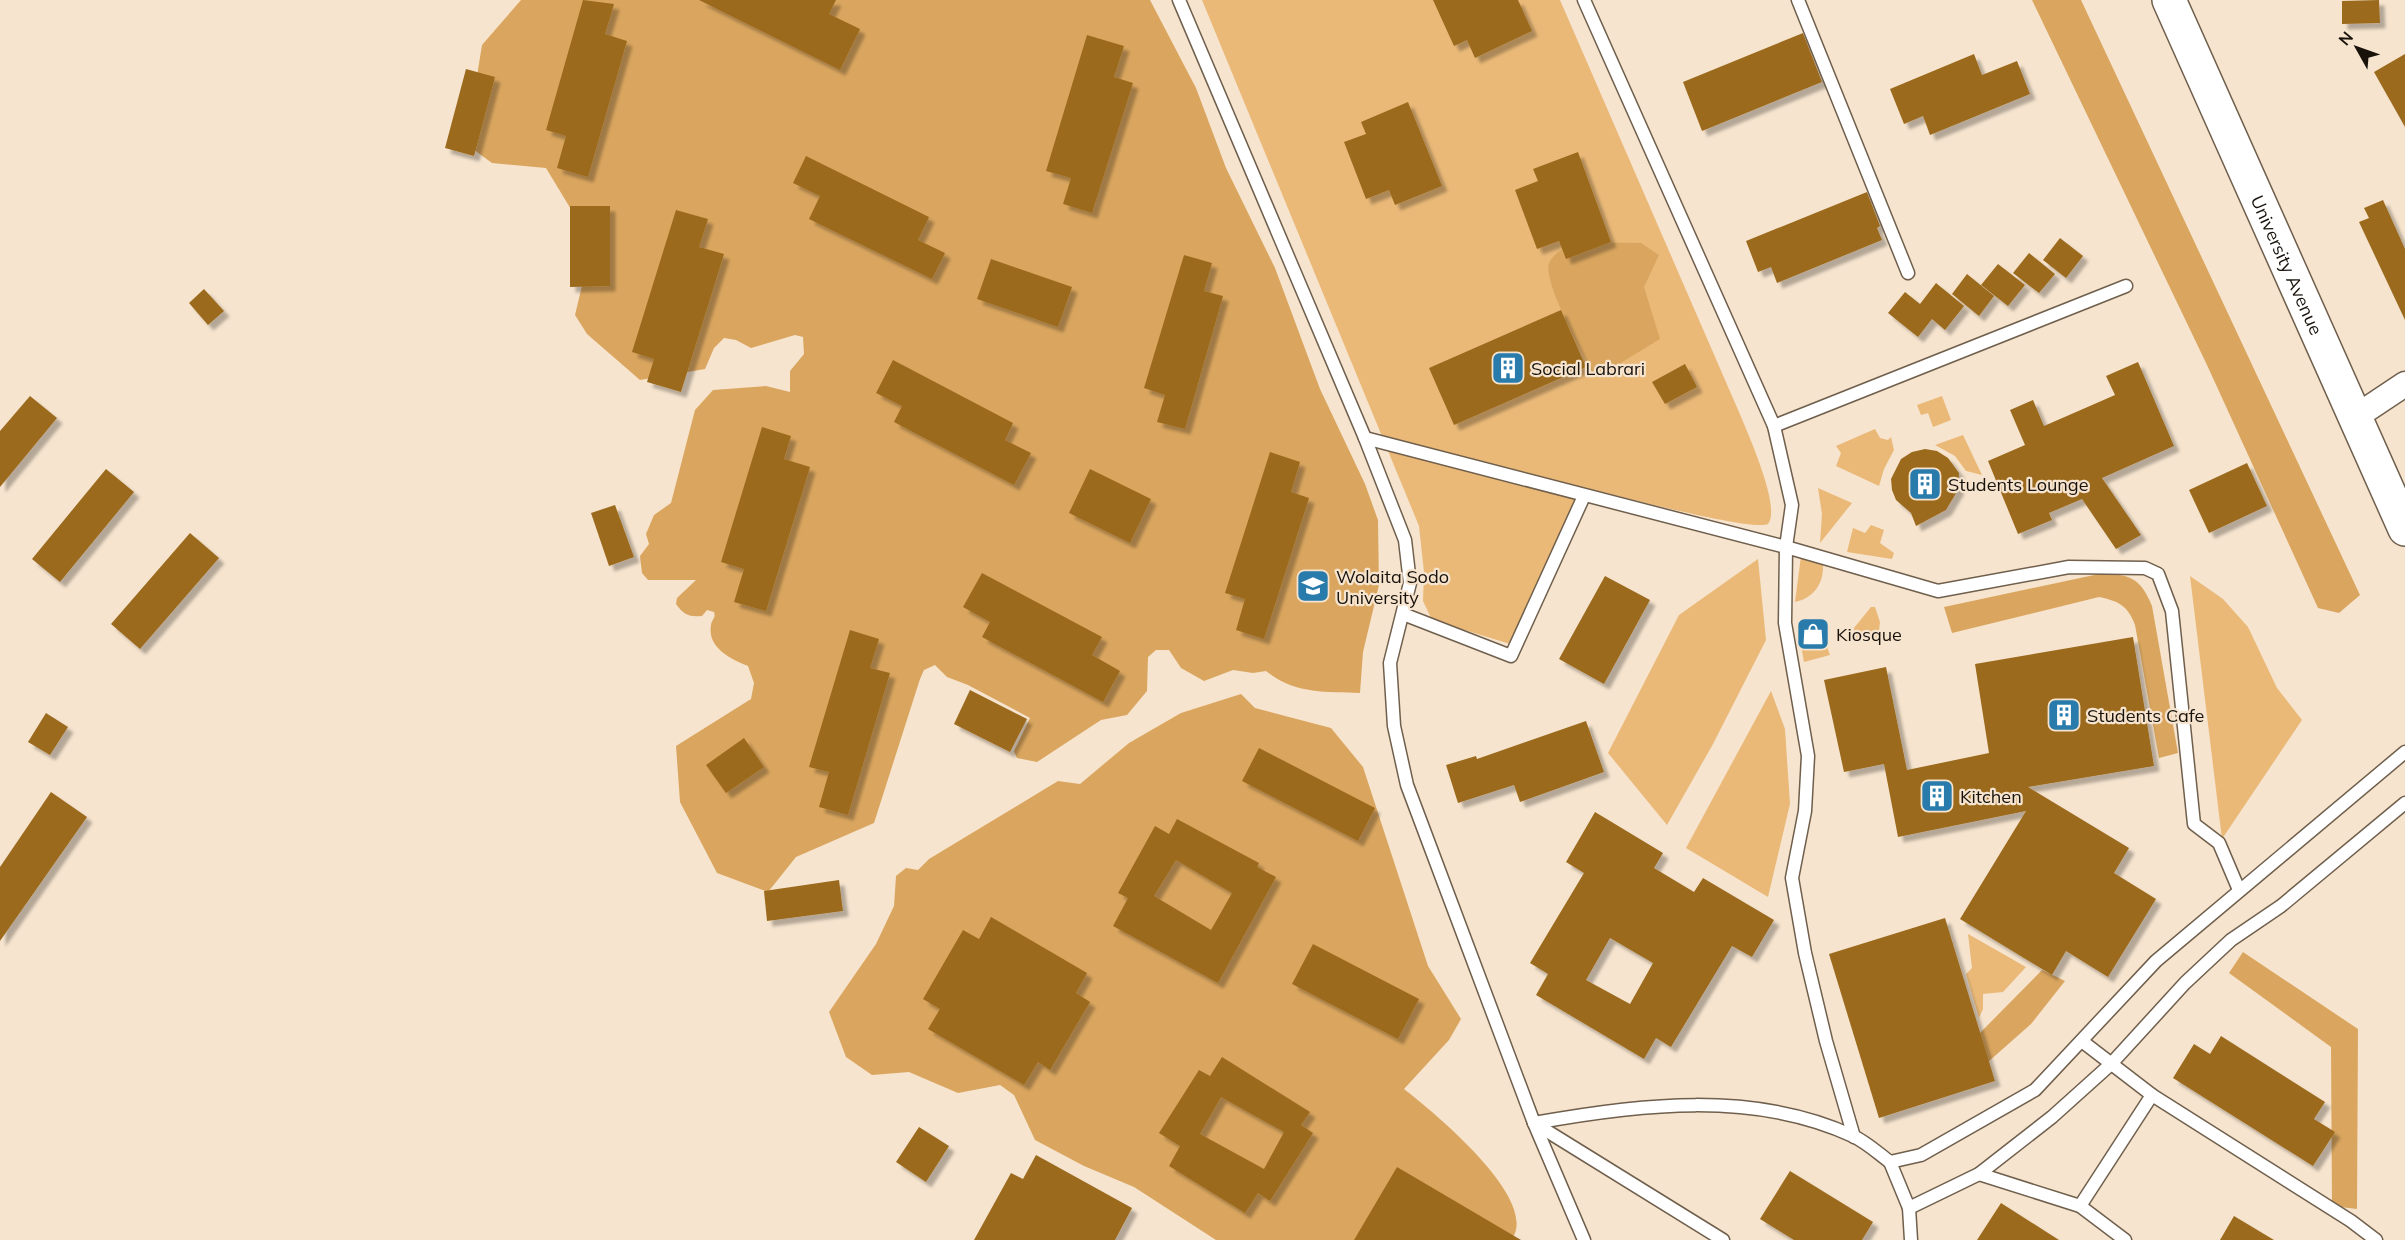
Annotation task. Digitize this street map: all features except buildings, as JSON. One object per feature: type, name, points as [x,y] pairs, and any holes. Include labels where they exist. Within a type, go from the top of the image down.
[{"type":"highway","name":"University Avenue","points":[[2169,0],[2405,529]]},
{"type":"street","points":[[2354,418],[2405,384]]},
{"type":"lane","points":[[1179,0],[1365,438],[1405,540],[1410,583],[1390,663],[1395,726],[1407,785],[1534,1123],[1584,1240]]},
{"type":"lane","points":[[1584,0],[1774,426],[1792,505],[1786,547],[1785,623],[1808,756],[1805,812],[1792,878],[1805,953],[1854,1137]]},
{"type":"lane","points":[[1798,0],[1908,273]]},
{"type":"lane","points":[[1774,426],[2126,286]]},
{"type":"lane","points":[[1365,438],[1786,547],[1938,591],[2069,567],[2145,568],[2158,574],[2172,611],[2194,824],[2219,843],[2239,890]]},
{"type":"lane","points":[[1403,614],[1511,656],[1584,496]]},
{"type":"lane","points":[[1890,1162],[1922,1155],[2035,1090],[2156,961],[2405,752]]},
{"type":"lane","points":[[1909,1208],[1979,1174],[2052,1117],[2111,1064],[2185,983],[2231,940],[2281,906],[2405,803]]},
{"type":"lane","points":[[2083,1041],[2152,1095],[2351,1221],[2376,1240]]},
{"type":"lane","points":[[2080,1206],[2152,1095]]},
{"type":"lane","points":[[1534,1123],[1613,1108],[1704,1105],[1795,1115],[1854,1137],[1890,1162],[1909,1208],[1911,1240]]},
{"type":"lane","points":[[1534,1123],[1723,1240]]},
{"type":"lane","points":[[1979,1174],[2080,1206],[2125,1240]]},
{"type":"shaded area","points":[[521,0],[1150,0],[1196,88],[1226,168],[1275,268],[1320,389],[1365,484],[1378,520],[1379,585],[1363,652],[1360,693],[1322,692],[1299,688],[1277,679],[1266,671],[1253,673],[1233,670],[1204,681],[1181,668],[1169,650],[1156,650],[1148,657],[1147,691],[1127,715],[1101,720],[1037,762],[1017,758],[1014,751],[1030,718],[968,685],[947,677],[935,665],[924,670],[920,679],[874,823],[796,857],[768,892],[717,873],[680,802],[676,746],[751,699],[754,683],[748,666],[734,660],[716,646],[711,633],[714,612],[707,610],[702,616],[690,616],[676,604],[677,598],[696,580],[648,580],[642,573],[640,556],[649,544],[646,534],[654,515],[671,503],[695,410],[713,390],[766,386],[790,392],[790,371],[804,354],[803,337],[795,335],[751,348],[736,340],[724,338],[714,348],[705,369],[640,380],[587,334],[575,315],[592,244],[546,168],[492,163],[466,144],[482,45]]},
{"type":"shaded area","points":[[1202,0],[1560,0],[1742,419],[1768,489],[1771,516],[1768,524],[1756,525],[1709,517],[1581,487],[1510,644],[1432,620],[1423,601],[1424,572],[1419,526]]},
{"type":"shaded area","points":[[2032,0],[2081,0],[2360,595],[2339,613],[2318,608],[2207,365]]},
{"type":"shaded area","points":[[1577,242],[1641,243],[1659,255],[1644,287],[1660,339],[1596,378],[1566,321],[1549,274],[1549,264],[1554,256]]},
{"type":"shaded area","points":[[1942,396],[1951,420],[1933,427],[1928,413],[1921,415],[1917,405]]},
{"type":"shaded area","points":[[1875,429],[1880,438],[1888,440],[1891,437],[1894,450],[1884,469],[1879,486],[1836,466],[1841,453],[1836,446]]},
{"type":"shaded area","points":[[1963,435],[1982,475],[1966,471],[1955,456],[1935,445]]},
{"type":"shaded area","points":[[1818,488],[1852,503],[1820,543],[1822,514]]},
{"type":"shaded area","points":[[1871,525],[1884,530],[1880,543],[1894,553],[1892,559],[1847,552],[1853,528],[1865,533]]},
{"type":"shaded area","points":[[1801,556],[1823,564],[1823,571],[1816,589],[1808,597],[1795,602]]},
{"type":"shaded area","points":[[1758,559],[1766,640],[1713,744],[1667,825],[1608,753],[1679,615]]},
{"type":"shaded area","points":[[2099,574],[2126,576],[2133,579],[2148,596],[2152,606],[2178,753],[2159,758],[2135,625],[2122,605],[2099,597],[1952,633],[1944,607]]},
{"type":"shaded area","points":[[2190,576],[2223,599],[2248,627],[2277,688],[2302,720],[2222,839]]},
{"type":"shaded area","points":[[1871,607],[1875,607],[1880,622],[1878,639],[1855,643],[1854,628]]},
{"type":"shaded area","points":[[1819,621],[1827,628],[1827,647],[1830,655],[1804,662],[1798,628]]},
{"type":"shaded area","points":[[1771,691],[1785,729],[1790,804],[1768,897],[1686,848]]},
{"type":"shaded area","points":[[1241,694],[1255,708],[1331,728],[1363,767],[1428,966],[1461,1019],[1449,1040],[1404,1089],[1458,1136],[1480,1158],[1498,1181],[1512,1203],[1517,1223],[1511,1240],[1216,1240],[1134,1187],[1084,1166],[1035,1140],[1014,1095],[1000,1085],[958,1093],[909,1072],[872,1075],[846,1057],[829,1012],[876,944],[894,906],[896,876],[906,868],[918,870],[929,859],[1058,781],[1080,784],[1129,743],[1181,713]]},
{"type":"shaded area","points":[[1968,934],[2026,967],[2003,992],[1983,994],[1983,1009],[1979,1018],[1966,974],[1972,968]]},
{"type":"shaded area","points":[[2243,952],[2358,1029],[2357,1209],[2332,1206],[2331,1047],[2229,973]]},
{"type":"shaded area","points":[[2042,970],[2065,981],[2031,1024],[1988,1062],[1978,1035]]},
{"type":"place","name":"Social Labrari","points":[[1508,368]]},
{"type":"place","name":"Students Lounge","points":[[1925,484]]},
{"type":"place","name":"Wolaita Sodo University","points":[[1313,586]]},
{"type":"place","name":"Kiosque","points":[[1813,634]]},
{"type":"place","name":"Students Cafe","points":[[2064,715]]},
{"type":"place","name":"Kitchen","points":[[1937,796]]}]
